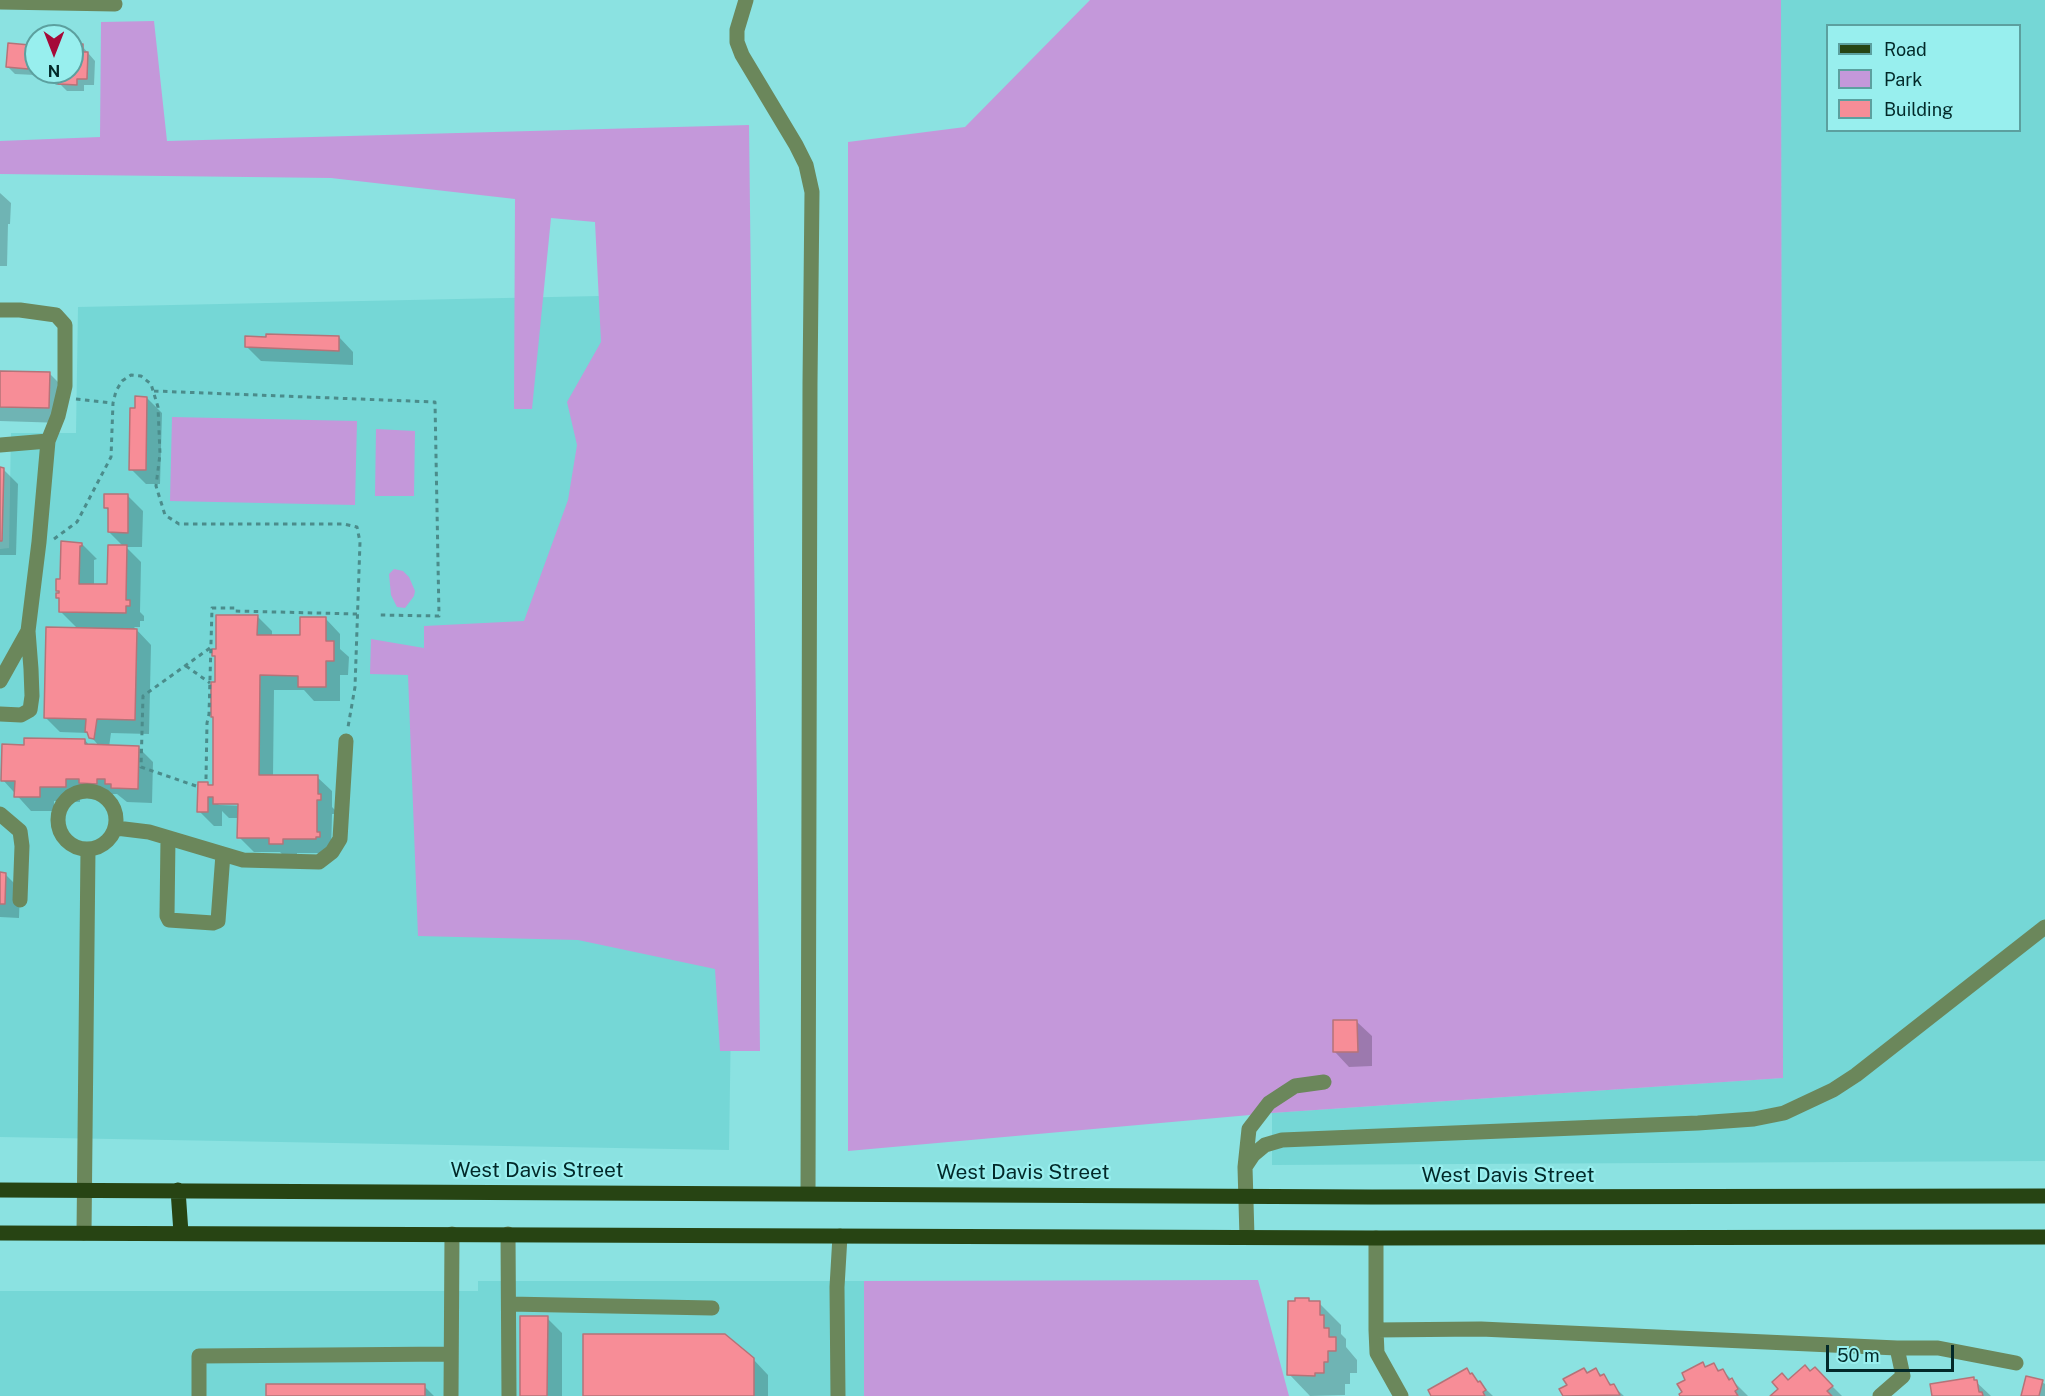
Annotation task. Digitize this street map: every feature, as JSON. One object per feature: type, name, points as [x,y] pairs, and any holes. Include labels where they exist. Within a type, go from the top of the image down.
[{"type":"main road","name":"West Davis Street","points":[[0,1190],[1245,1196],[2045,1196]]},
{"type":"main road","points":[[178,1190],[181,1233]]},
{"type":"main road","points":[[0,1233],[1376,1238],[2045,1237]]},
{"type":"street","points":[[746,0],[737,30],[737,42],[742,55],[796,145],[811,180],[812,192],[808,1193]]},
{"type":"street","points":[[0,2],[115,4]]},
{"type":"street","points":[[0,310],[57,315],[65,325],[65,386],[58,416],[48,441],[28,631],[32,696],[30,710],[21,715],[0,714]]},
{"type":"street","points":[[0,445],[48,441]]},
{"type":"street","points":[[0,681],[28,631]]},
{"type":"street","points":[[116,828],[149,832],[243,860],[319,862],[332,852],[340,839],[346,741]]},
{"type":"street","points":[[95,792],[111,802],[115,810],[116,828],[105,843],[88,849],[79,848],[69,843],[63,836],[58,816],[61,807],[75,793],[95,792]]},
{"type":"street","points":[[0,814],[20,831],[22,846],[20,900]]},
{"type":"street","points":[[168,838],[167,916],[169,920],[213,923],[218,921],[223,854]]},
{"type":"street","points":[[84,1233],[88,849]]},
{"type":"street","points":[[1245,1167],[1253,1155],[1265,1145],[1282,1140],[1698,1123],[1754,1119],[1784,1113],[1833,1090],[1856,1075],[2045,927]]},
{"type":"street","points":[[1247,1237],[1245,1167],[1249,1129],[1269,1103],[1295,1086],[1324,1082]]},
{"type":"street","points":[[451,1396],[452,1234]]},
{"type":"street","points":[[508,1234],[509,1396]]},
{"type":"street","points":[[838,1396],[837,1287],[840,1236]]},
{"type":"street","points":[[1376,1238],[1377,1353],[1401,1396]]},
{"type":"street","points":[[509,1304],[712,1308]]},
{"type":"street","points":[[1376,1330],[1481,1329],[1938,1348],[2016,1363]]},
{"type":"street","points":[[1880,1396],[1903,1376],[1897,1348]]},
{"type":"street","points":[[199,1396],[199,1356],[451,1354]]},
{"type":"path","points":[[38,550],[77,522],[111,457],[113,403],[116,391],[122,381],[131,375],[141,376],[151,384],[158,407],[160,454],[156,486],[165,515],[179,524],[344,524],[357,527],[360,542],[355,687],[346,741]]},
{"type":"path","points":[[154,391],[435,402],[439,616],[378,615]]},
{"type":"path","points":[[62,398],[113,403]]},
{"type":"path","points":[[206,779],[212,608],[235,608],[235,611],[357,614]]},
{"type":"path","points":[[196,786],[141,767],[143,696],[211,648]]},
{"type":"path","points":[[186,666],[210,683]]},
{"type":"shaded area","points":[[1781,0],[2045,0],[2045,1161],[1272,1165],[1272,1113],[1782,1078]]},
{"type":"shaded area","points":[[742,293],[729,1150],[0,1137],[0,549],[9,548],[11,433],[76,433],[78,307]]},
{"type":"shaded area","points":[[478,1281],[864,1281],[864,1396],[0,1396],[0,1291],[478,1291]]},
{"type":"green space","points":[[1090,0],[1781,0],[1783,1078],[1272,1113],[848,1151],[848,142],[965,127]]},
{"type":"green space","points":[[154,21],[167,141],[749,125],[760,1051],[720,1051],[715,969],[578,940],[418,936],[408,675],[370,674],[371,639],[424,648],[424,626],[524,621],[568,500],[577,445],[567,402],[601,342],[595,222],[551,218],[532,409],[514,409],[515,199],[331,178],[0,174],[0,141],[100,137],[101,22]]},
{"type":"green space","points":[[172,417],[357,421],[355,505],[170,501]]},
{"type":"green space","points":[[376,429],[415,431],[414,496],[375,496]]},
{"type":"green space","points":[[394,569],[403,571],[409,577],[415,591],[405,608],[397,607],[391,595],[389,574]]},
{"type":"green space","points":[[1258,1280],[1289,1396],[864,1396],[864,1281]]},
{"type":"building","points":[[8,43],[24,44],[24,69],[6,67]]},
{"type":"building","points":[[84,52],[88,52],[87,79],[84,79]]},
{"type":"building","points":[[266,334],[339,336],[339,351],[245,347],[245,336],[266,337]]},
{"type":"building","points":[[0,371],[50,372],[49,408],[0,407]]},
{"type":"building","points":[[135,396],[147,397],[146,470],[129,470],[130,408],[135,408]]},
{"type":"building","points":[[0,467],[4,468],[2,541],[0,541]]},
{"type":"building","points":[[104,494],[128,494],[128,533],[108,532],[108,508],[104,508]]},
{"type":"building","points":[[61,541],[82,543],[79,584],[107,584],[108,545],[127,545],[126,600],[130,600],[130,606],[126,606],[126,613],[59,612],[59,598],[56,598],[56,593],[59,591],[56,591],[56,579],[60,579]]},
{"type":"building","points":[[216,615],[258,615],[257,635],[300,635],[300,617],[326,617],[326,641],[334,641],[334,661],[326,661],[326,687],[298,687],[298,676],[260,675],[259,775],[318,775],[318,794],[321,794],[321,800],[317,800],[317,832],[320,832],[320,837],[316,839],[283,839],[283,844],[269,844],[269,838],[237,838],[238,804],[213,804],[213,797],[208,797],[208,812],[197,812],[198,782],[208,782],[208,785],[213,785],[211,682],[215,682],[215,656],[212,656],[212,649],[216,649]]},
{"type":"building","points":[[46,627],[137,629],[135,720],[97,719],[94,739],[89,738],[85,732],[86,719],[44,718]]},
{"type":"building","points":[[24,738],[85,739],[85,744],[139,746],[138,789],[111,788],[111,784],[105,784],[105,779],[97,779],[97,784],[79,783],[79,779],[66,779],[66,787],[40,787],[40,797],[14,797],[15,781],[1,781],[2,744],[24,745]]},
{"type":"building","points":[[0,872],[6,873],[5,904],[0,904]]},
{"type":"building","points":[[1333,1020],[1357,1020],[1358,1052],[1333,1052]]},
{"type":"building","points":[[1295,1298],[1320,1301],[1320,1315],[1324,1315],[1324,1328],[1329,1328],[1329,1337],[1336,1337],[1336,1351],[1328,1351],[1328,1362],[1324,1362],[1324,1373],[1315,1373],[1315,1376],[1287,1375],[1288,1301],[1295,1301]]},
{"type":"building","points":[[520,1316],[548,1316],[547,1396],[520,1396]]},
{"type":"building","points":[[583,1334],[725,1334],[754,1358],[754,1396],[583,1396]]},
{"type":"building","points":[[1703,1362],[1705,1367],[1714,1363],[1718,1371],[1723,1369],[1729,1380],[1732,1378],[1738,1389],[1735,1391],[1738,1396],[1680,1396],[1682,1392],[1677,1384],[1685,1380],[1682,1373]]},
{"type":"building","points":[[1805,1365],[1810,1371],[1815,1367],[1833,1386],[1827,1391],[1832,1396],[1770,1396],[1778,1389],[1772,1382],[1782,1373],[1788,1380]]},
{"type":"building","points":[[1467,1368],[1486,1390],[1483,1392],[1485,1396],[1431,1396],[1428,1390]]},
{"type":"building","points":[[1584,1368],[1587,1373],[1596,1368],[1600,1376],[1604,1374],[1610,1385],[1614,1384],[1620,1395],[1563,1396],[1559,1389],[1567,1385],[1563,1379]]},
{"type":"building","points":[[2026,1376],[2043,1380],[2039,1396],[2021,1396]]},
{"type":"building","points":[[1974,1377],[1974,1380],[1977,1380],[1979,1392],[1982,1392],[1983,1396],[1932,1396],[1930,1384]]},
{"type":"building","points":[[266,1384],[425,1384],[425,1396],[266,1396]]}]
